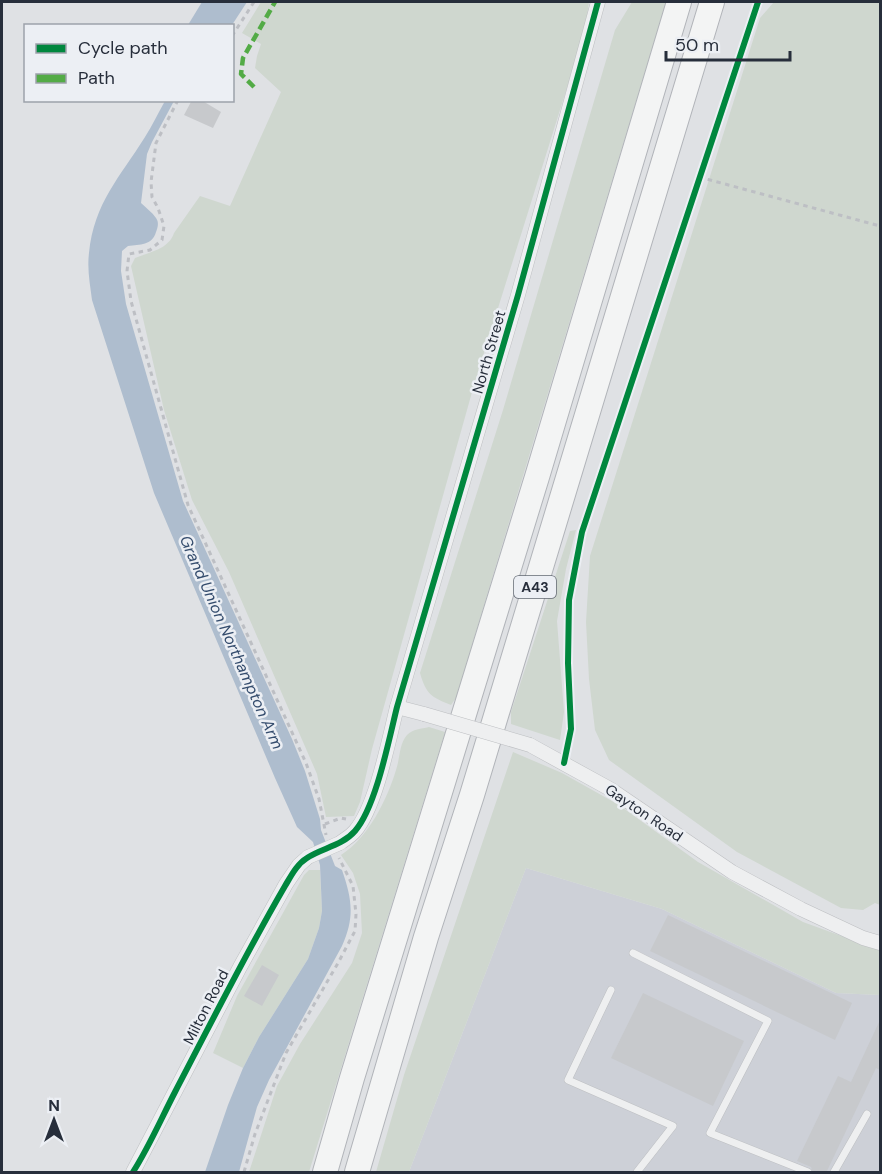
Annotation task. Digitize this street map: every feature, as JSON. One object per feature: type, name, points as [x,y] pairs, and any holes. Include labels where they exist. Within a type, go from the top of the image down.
[{"type":"highway","name":"A43","points":[[325,1173],[679,2]]},
{"type":"highway","name":"A43","points":[[357,1173],[426,937],[472,795],[712,2]]},
{"type":"street","name":"North Street","points":[[397,707],[518,295],[598,2]]},
{"type":"street","name":"Gayton Road","points":[[397,707],[530,745],[610,789],[732,872],[801,909],[863,938],[880,943]]},
{"type":"street","points":[[334,846],[354,832],[362,820],[382,767],[397,707]]},
{"type":"street","name":"Milton Road","points":[[133,1173],[240,967],[286,884],[298,865],[308,857],[334,846]]},
{"type":"lane","points":[[633,953],[768,1021],[710,1133],[808,1173]]},
{"type":"lane","points":[[610,990],[567,1080],[672,1126],[637,1173]]},
{"type":"lane","points":[[834,1173],[867,1114]]},
{"type":"path","points":[[234,33],[254,2]]},
{"type":"path","points":[[177,102],[156,143],[151,182],[152,197],[164,226],[162,240],[150,250],[129,254],[127,271],[131,301],[188,505],[306,763],[334,846],[353,886],[356,914],[355,931],[286,1053],[255,1134],[244,1173]]},
{"type":"path","points":[[699,177],[880,226]]},
{"type":"shaded area","points":[[261,2],[589,2],[585,30],[474,385],[372,749],[360,802],[354,816],[326,817],[317,774],[229,572],[192,500],[164,410],[131,266],[135,258],[168,243],[200,196],[230,206],[281,92],[255,68],[261,44],[242,33]]},
{"type":"shaded area","points":[[632,2],[666,2],[456,698],[451,705],[430,694],[420,673],[503,410],[615,30]]},
{"type":"shaded area","points":[[774,2],[880,2],[880,905],[875,903],[863,910],[841,908],[737,852],[609,760],[595,730],[589,679],[586,622],[590,556],[760,18]]},
{"type":"shaded area","points":[[576,530],[566,569],[557,621],[564,712],[560,740],[511,724],[511,712],[570,531]]},
{"type":"shaded area","points":[[429,727],[445,732],[309,1172],[249,1172],[277,1086],[300,1044],[352,963],[362,933],[360,894],[353,873],[341,855],[360,839],[382,806],[392,782],[404,739],[412,732]]},
{"type":"shaded area","points":[[513,752],[562,773],[619,805],[698,862],[803,922],[880,950],[880,995],[836,993],[662,909],[526,868],[409,1172],[376,1172],[404,1075]]},
{"type":"shaded area","points":[[526,868],[662,909],[836,993],[880,995],[880,1172],[409,1172]]},
{"type":"shaded area","points":[[309,870],[320,870],[322,911],[319,928],[308,959],[259,1037],[243,1068],[213,1053],[237,996],[304,875]]},
{"type":"water","points":[[202,2],[247,2],[233,24],[189,24]]},
{"type":"water","name":"Grand Union Northampton Arm","points":[[164,102],[173,102],[147,154],[141,203],[156,218],[158,226],[152,240],[128,246],[122,251],[121,271],[126,304],[183,501],[292,739],[305,771],[320,819],[321,830],[335,866],[342,870],[351,908],[349,926],[342,946],[269,1080],[257,1107],[239,1172],[205,1172],[243,1068],[259,1037],[308,959],[319,928],[322,911],[320,865],[313,842],[297,827],[275,778],[154,493],[92,300],[88,259],[96,219],[110,191]]},
{"type":"building","points":[[191,102],[204,102],[221,112],[213,128],[184,115]]},
{"type":"building","points":[[668,915],[852,1003],[835,1040],[650,951]]},
{"type":"building","points":[[262,965],[279,975],[262,1006],[244,996]]},
{"type":"building","points":[[643,993],[744,1041],[713,1106],[611,1058]]},
{"type":"building","points":[[880,1020],[880,1070],[876,1068],[826,1173],[813,1173],[811,1167],[797,1161],[838,1076],[851,1082]]},
{"type":"marked path","points":[[254,87],[241,74],[243,58],[275,2]]},
{"type":"cycle path","points":[[133,1172],[243,962],[292,874],[307,858],[350,836],[363,820],[369,806],[381,772],[397,707],[518,295],[598,2]]},
{"type":"cycle path","points":[[564,763],[571,729],[568,663],[569,600],[582,532],[758,2]]}]
